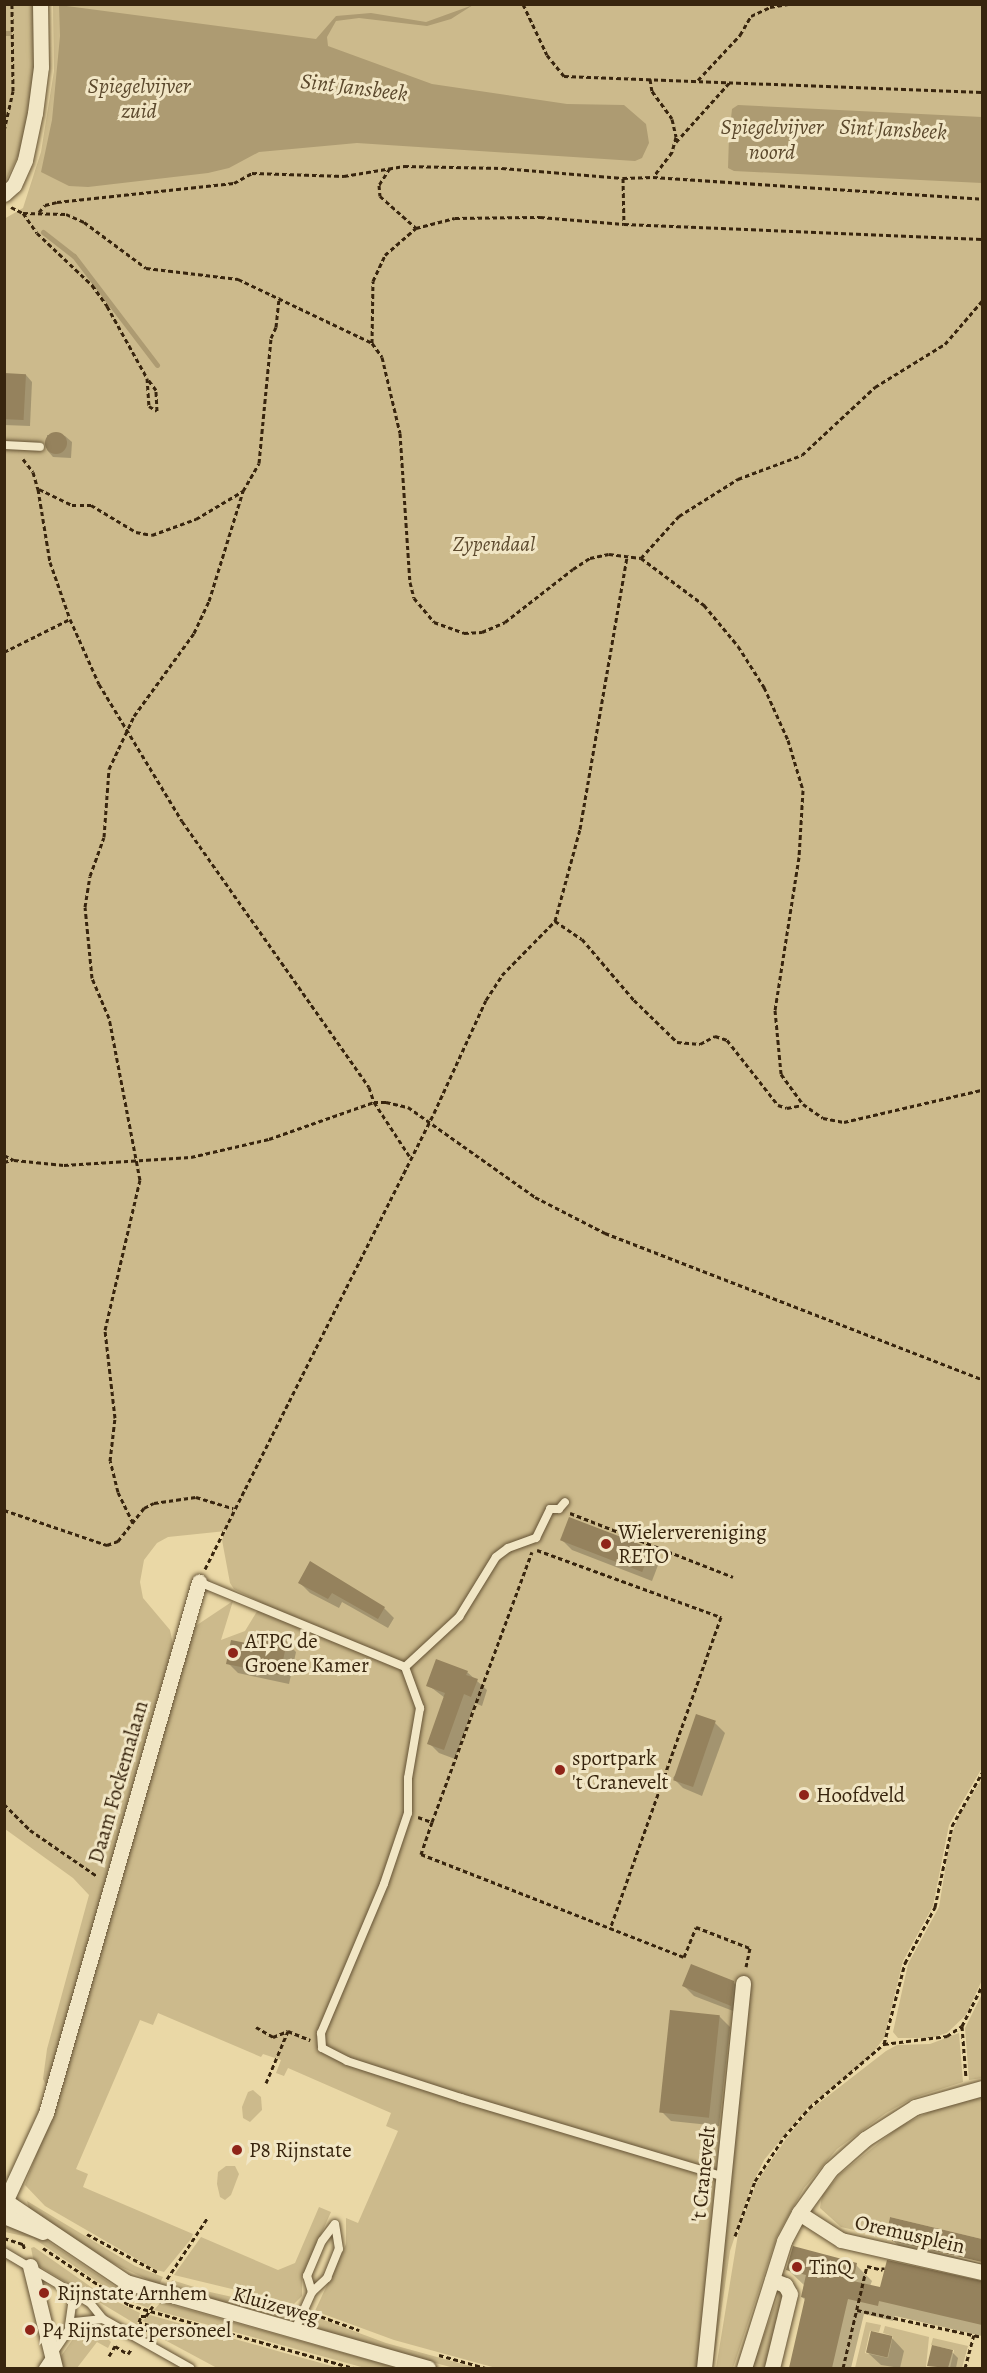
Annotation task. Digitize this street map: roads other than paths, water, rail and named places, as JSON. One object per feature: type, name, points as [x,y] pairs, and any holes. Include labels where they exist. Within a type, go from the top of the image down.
[{"type":"street","points":[[4,194],[14,185],[25,160],[34,113],[41,67],[40,4]]},
{"type":"street","name":"Daam Fockemalaan","points":[[5,2205],[46,2112],[199,1582]]},
{"type":"street","name":"'t Cranevelt","points":[[704,2368],[743,1983]]},
{"type":"street","points":[[744,2368],[784,2241],[799,2213],[830,2170],[865,2139],[915,2107],[975,2089]]},
{"type":"street","name":"Kluizeweg","points":[[5,2205],[126,2282],[294,2332],[428,2368]]},
{"type":"street","name":"Oremusplein","points":[[799,2213],[841,2240],[982,2272]]},
{"type":"street","points":[[30,2266],[52,2354]]},
{"type":"street","points":[[772,2280],[785,2285],[790,2294],[772,2368]]},
{"type":"lane","points":[[4,445],[40,447]]},
{"type":"lane","points":[[405,1667],[459,1617],[496,1557],[508,1548],[536,1538],[550,1509],[559,1509],[565,1502]]},
{"type":"lane","points":[[199,1582],[405,1667],[420,1708],[408,1778],[408,1813],[384,1884],[325,2022],[320,2039],[322,2048],[346,2061],[724,2176]]},
{"type":"lane","points":[[294,2332],[312,2292],[327,2278],[339,2249],[335,2224],[322,2241],[307,2276],[312,2292]]},
{"type":"lane","points":[[4,2252],[90,2302],[103,2319],[190,2368]]},
{"type":"lane","points":[[43,2368],[68,2327],[74,2292]]},
{"type":"lane","points":[[68,2327],[81,2319],[103,2319]]},
{"type":"lane","points":[[146,2345],[179,2368]]},
{"type":"water","name":"Spiegelvijver zuid","points":[[59,5],[316,39],[336,16],[371,13],[426,22],[473,5],[451,19],[427,26],[359,18],[336,21],[327,37],[328,46],[432,84],[567,104],[624,105],[646,124],[649,143],[642,158],[635,161],[357,143],[259,152],[229,168],[208,173],[88,187],[69,186],[41,172],[52,120],[60,36]]},
{"type":"water","name":"Spiegelvijver noord","points":[[738,105],[982,117],[982,183],[734,171],[728,168],[729,137],[732,109]]},
{"type":"waterway","name":"Sint Jansbeek","points":[[4,33],[9,33]]},
{"type":"waterway","points":[[43,232],[74,256],[157,365]]},
{"type":"place","name":"Wielervereniging RETO","points":[[606,1544]]},
{"type":"place","name":"ATPC de Groene Kamer","points":[[233,1653]]},
{"type":"place","name":"sportpark 't Cranevelt","points":[[560,1770]]},
{"type":"place","name":"Hoofdveld","points":[[804,1795]]},
{"type":"place","name":"P8 Rijnstate","points":[[237,2150]]},
{"type":"place","name":"TinQ","points":[[797,2267]]},
{"type":"place","name":"Rijnstate Arnhem","points":[[44,2293]]},
{"type":"place","name":"P4 Rijnstate personeel","points":[[30,2330]]},
{"type":"park label","name":"Zypendaal","points":[[494,544]]}]
